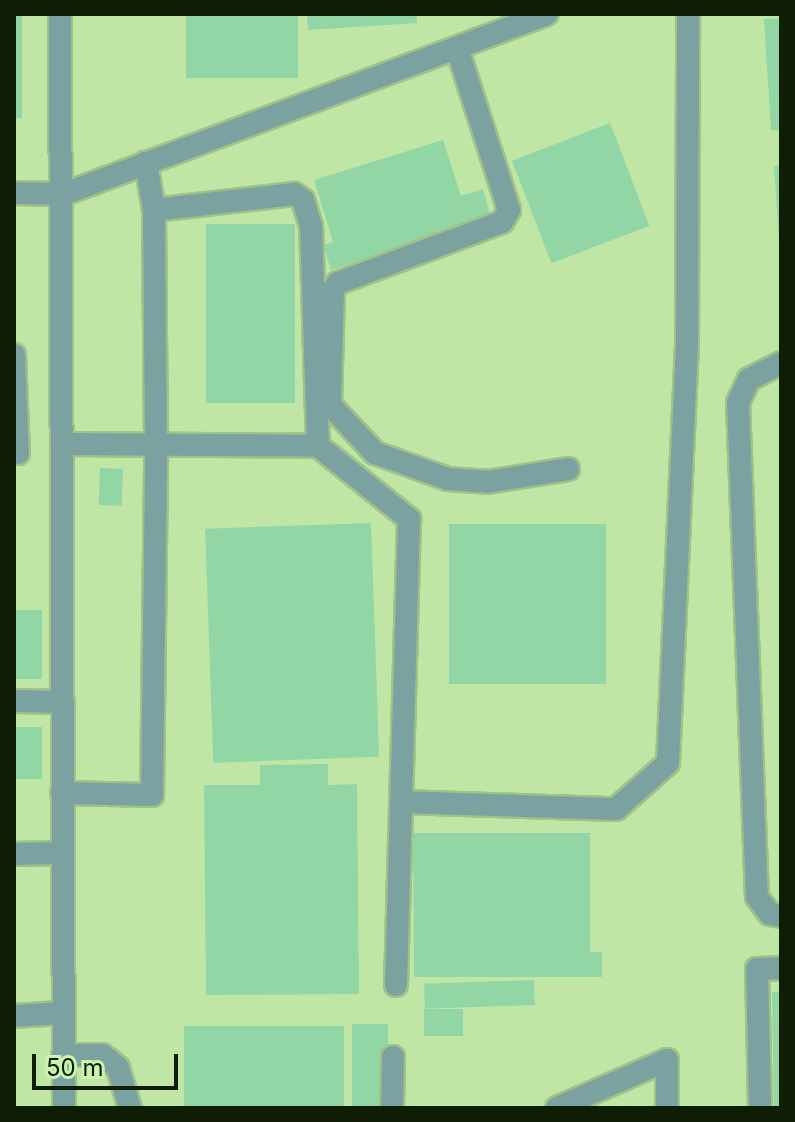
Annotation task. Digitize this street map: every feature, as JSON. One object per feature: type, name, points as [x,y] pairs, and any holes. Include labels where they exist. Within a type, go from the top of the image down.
[{"type":"street","points":[[60,14],[64,194],[64,1108]]},
{"type":"street","points":[[14,193],[64,194],[547,14]]},
{"type":"street","points":[[401,802],[616,809],[668,763],[687,344],[688,14]]},
{"type":"street","points":[[457,48],[509,210],[502,222],[338,283],[333,290],[330,405],[375,453],[448,479],[487,482],[568,469]]},
{"type":"street","points":[[62,793],[152,795],[156,444],[154,210],[146,163]]},
{"type":"street","points":[[154,210],[294,194],[303,200],[311,226],[318,446]]},
{"type":"street","points":[[14,355],[18,453]]},
{"type":"street","points":[[781,363],[749,379],[738,403],[757,897],[770,914],[781,916]]},
{"type":"street","points":[[63,444],[318,446],[409,519],[396,985]]},
{"type":"street","points":[[14,701],[63,702]]},
{"type":"street","points":[[14,854],[62,853]]},
{"type":"street","points":[[760,1108],[757,969],[781,968]]},
{"type":"street","points":[[14,1016],[62,1013]]},
{"type":"street","points":[[63,1055],[102,1055],[109,1060],[118,1068],[130,1108]]},
{"type":"street","points":[[392,1108],[393,1057]]},
{"type":"street","points":[[557,1108],[667,1060],[667,1108]]},
{"type":"building","points":[[14,14],[22,14],[22,118],[14,118]]},
{"type":"building","points":[[186,14],[298,14],[298,78],[186,78]]},
{"type":"building","points":[[307,14],[417,14],[417,23],[308,30]]},
{"type":"building","points":[[781,18],[781,130],[771,130],[764,19]]},
{"type":"building","points":[[610,123],[649,226],[551,263],[512,161]]},
{"type":"building","points":[[443,140],[461,196],[483,189],[492,220],[331,270],[323,245],[333,242],[314,180]]},
{"type":"building","points":[[781,165],[781,240],[779,240],[774,166]]},
{"type":"building","points":[[206,224],[295,224],[295,403],[206,403]]},
{"type":"building","points":[[100,468],[123,469],[122,506],[99,505]]},
{"type":"building","points":[[371,523],[379,757],[213,763],[205,529]]},
{"type":"building","points":[[449,524],[606,524],[606,684],[449,684]]},
{"type":"building","points":[[14,610],[42,610],[42,679],[14,679]]},
{"type":"building","points":[[14,727],[42,727],[42,779],[14,779]]},
{"type":"building","points":[[328,764],[328,785],[357,784],[359,994],[206,995],[204,785],[260,785],[260,765]]},
{"type":"building","points":[[413,833],[590,833],[590,952],[602,952],[602,977],[414,977]]},
{"type":"building","points":[[534,980],[535,1005],[425,1009],[424,984]]},
{"type":"building","points":[[772,992],[781,992],[781,1108],[774,1108]]},
{"type":"building","points":[[424,1009],[463,1009],[463,1036],[424,1036]]},
{"type":"building","points":[[352,1024],[388,1024],[388,1108],[352,1108]]},
{"type":"building","points":[[184,1026],[344,1026],[344,1108],[184,1108]]}]
